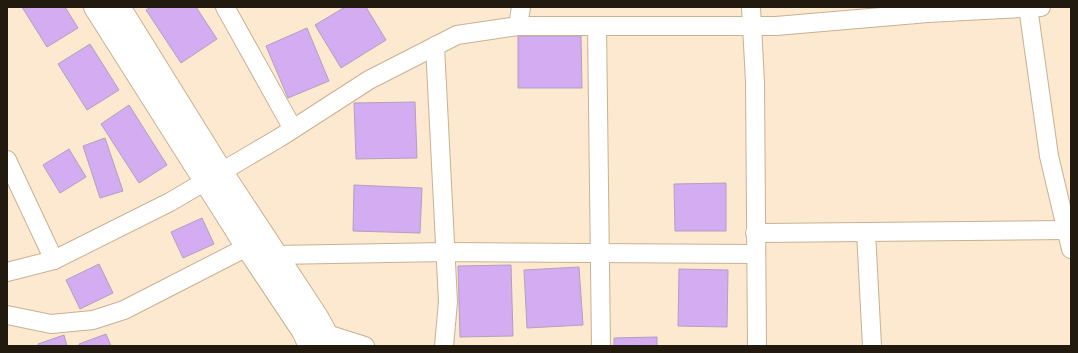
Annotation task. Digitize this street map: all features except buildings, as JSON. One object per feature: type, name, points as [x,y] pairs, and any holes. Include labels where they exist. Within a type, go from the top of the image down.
[{"type":"main road","points":[[95,7],[213,176],[276,255],[318,317],[323,342]]},
{"type":"main road","points":[[119,7],[213,176],[246,246],[303,331],[323,342]]},
{"type":"street","points":[[225,7],[293,129]]},
{"type":"street","points":[[518,26],[521,7]]},
{"type":"street","points":[[751,7],[755,82],[755,254],[757,346]]},
{"type":"street","points":[[7,272],[54,260],[170,202],[293,129],[369,80],[457,35],[518,26],[776,26],[1032,7],[1049,156],[1071,249]]},
{"type":"street","points":[[597,26],[601,346]]},
{"type":"street","points":[[435,46],[448,302],[444,346]]},
{"type":"street","points":[[7,160],[54,260]]},
{"type":"street","points":[[755,233],[1067,230]]},
{"type":"street","points":[[866,232],[872,346]]},
{"type":"street","points":[[7,315],[51,324],[93,320],[124,310],[246,246]]},
{"type":"street","points":[[276,255],[445,252],[755,254]]},
{"type":"street","points":[[323,342],[365,346]]}]
